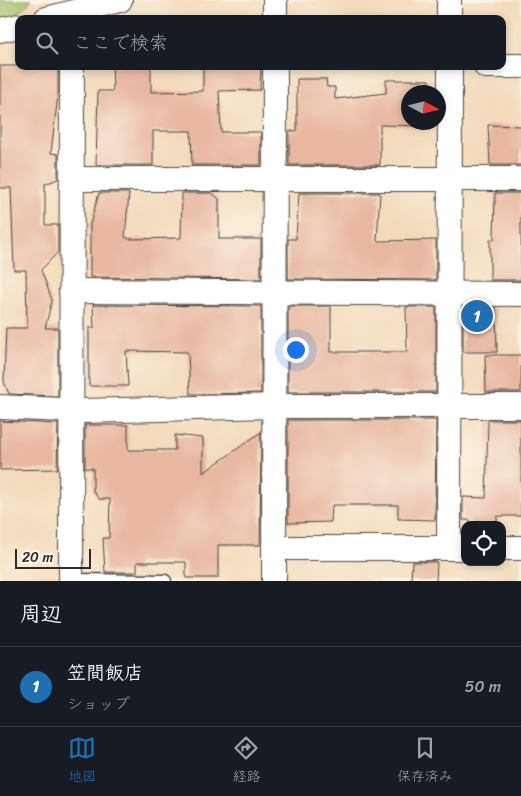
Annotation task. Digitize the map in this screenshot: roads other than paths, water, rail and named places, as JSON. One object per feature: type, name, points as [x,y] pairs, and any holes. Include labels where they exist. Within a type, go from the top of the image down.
[{"type":"street","points":[[72,15],[120,0]]},
{"type":"street","points":[[275,0],[275,15]]},
{"type":"street","points":[[449,0],[449,15]]},
{"type":"street","points":[[0,30],[15,27]]},
{"type":"street","points":[[506,66],[521,66]]},
{"type":"street","points":[[71,581],[72,70]]},
{"type":"street","points":[[274,581],[275,70]]},
{"type":"street","points":[[274,548],[457,548],[449,406],[450,70]]},
{"type":"street","points":[[72,179],[521,179]]},
{"type":"street","points":[[72,291],[521,294]]},
{"type":"street","points":[[0,407],[83,411],[274,406],[521,406]]},
{"type":"street","points":[[506,548],[521,548]]},
{"type":"lane","points":[[71,581],[165,581]]},
{"type":"place","name":"笠間飯店","points":[[477,316]]}]
